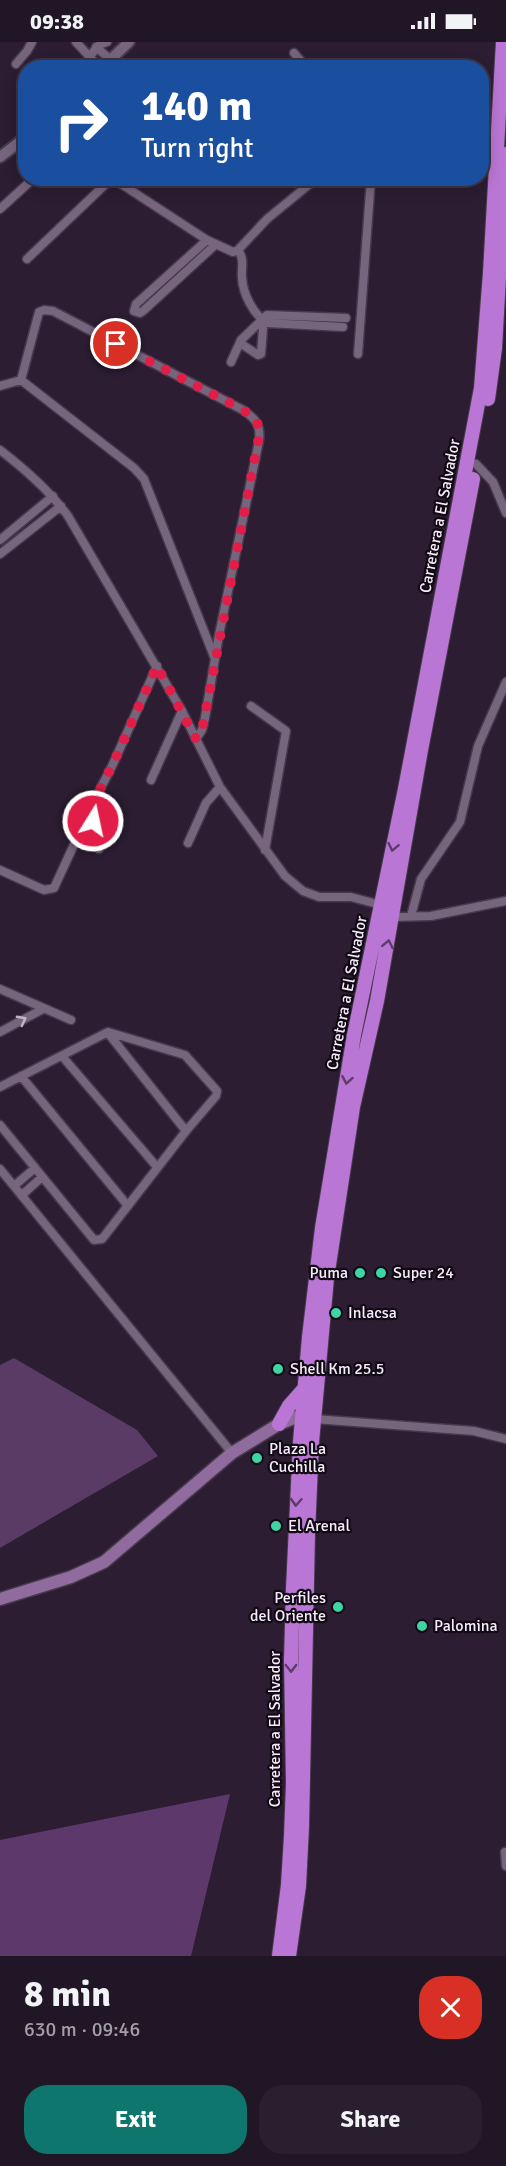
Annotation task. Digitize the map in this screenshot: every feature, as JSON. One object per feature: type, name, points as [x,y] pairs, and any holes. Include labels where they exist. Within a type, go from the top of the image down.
[{"type":"highway","name":"Carretera a El Salvador","points":[[289,1956],[299,1887],[302,1827],[308,1533],[304,1389],[327,1198],[354,1035],[481,388],[503,42]]},
{"type":"highway","name":"Carretera a El Salvador","points":[[279,1956],[288,1885],[292,1804],[293,1589],[305,1420],[353,1107],[393,917],[421,750],[476,464],[495,348],[506,154]]},
{"type":"highway","points":[[374,936],[375,957],[365,1007],[367,1009],[376,1006]]},
{"type":"highway","points":[[281,1423],[289,1406],[304,1389]]},
{"type":"highway","points":[[281,1423],[305,1420]]},
{"type":"highway","points":[[293,1589],[296,1603],[297,1646],[306,1647]]},
{"type":"main road","points":[[0,1599],[71,1577],[104,1562],[232,1453],[281,1423]]},
{"type":"street","points":[[19,60],[32,42]]},
{"type":"street","points":[[76,42],[93,60]]},
{"type":"street","points":[[90,57],[99,44],[107,42]]},
{"type":"street","points":[[99,44],[111,60],[129,42]]},
{"type":"street","points":[[294,53],[300,60]]},
{"type":"street","points":[[0,157],[18,143]]},
{"type":"street","points":[[0,209],[25,186]]},
{"type":"street","points":[[27,259],[104,186]]},
{"type":"street","points":[[124,186],[211,242],[233,252],[238,250],[267,219],[307,186]]},
{"type":"street","points":[[358,354],[370,186]]},
{"type":"street","points":[[211,242],[143,311],[140,313],[134,311],[136,304],[211,242]]},
{"type":"street","points":[[238,250],[244,262],[242,278],[247,297],[261,320],[263,329],[261,354],[258,355],[240,343]]},
{"type":"street","points":[[21,380],[39,312],[53,311],[243,410],[256,419],[260,441],[204,724],[196,739]]},
{"type":"street","points":[[261,320],[267,323],[307,321],[345,323]]},
{"type":"street","points":[[231,362],[240,343],[261,320]]},
{"type":"street","points":[[0,386],[21,380]]},
{"type":"street","points":[[21,380],[108,446],[144,479],[215,660]]},
{"type":"street","points":[[0,450],[23,467],[53,496],[60,506],[157,666],[220,787],[285,876],[303,891],[319,897],[351,897],[381,905]]},
{"type":"street","points":[[476,464],[493,482],[506,513]]},
{"type":"street","points":[[0,540],[53,496]]},
{"type":"street","points":[[0,554],[60,506]]},
{"type":"street","points":[[0,870],[44,890],[54,888],[157,666]]},
{"type":"street","points":[[411,916],[421,879],[460,822],[478,746],[506,682]]},
{"type":"street","points":[[251,706],[286,731],[265,850]]},
{"type":"street","points":[[151,780],[182,711]]},
{"type":"street","points":[[188,843],[206,803],[220,787]]},
{"type":"street","points":[[90,809],[99,849]]},
{"type":"street","points":[[393,917],[431,916],[506,900]]},
{"type":"street","points":[[0,989],[71,1020]]},
{"type":"street","points":[[0,1032],[43,1009]]},
{"type":"street","points":[[108,1032],[186,1131]]},
{"type":"street","points":[[0,1088],[108,1032],[185,1055],[217,1091],[216,1096],[157,1167],[102,1239],[98,1241],[94,1240],[0,1125]]},
{"type":"street","points":[[62,1056],[157,1167]]},
{"type":"street","points":[[21,1076],[128,1206]]},
{"type":"street","points":[[14,1186],[35,1168]]},
{"type":"street","points":[[0,1169],[232,1453]]},
{"type":"street","points":[[22,1195],[42,1177]]},
{"type":"street","points":[[305,1420],[474,1431],[506,1439]]},
{"type":"street","points":[[505,1852],[506,1866]]},
{"type":"shaded area","points":[[14,1358],[137,1430],[158,1456],[0,1548],[0,1365]]},
{"type":"shaded area","points":[[230,1794],[191,1956],[0,1956],[0,1840]]},
{"type":"place","name":"Puma","points":[[360,1273]]},
{"type":"place","name":"Super 24","points":[[381,1273]]},
{"type":"place","name":"Inlacsa","points":[[336,1313]]},
{"type":"place","name":"Shell Km 25.5","points":[[278,1369]]},
{"type":"place","name":"Plaza La Cuchilla","points":[[257,1458]]},
{"type":"place","name":"El Arenal","points":[[276,1526]]},
{"type":"place","name":"Perfiles del Oriente","points":[[338,1607]]},
{"type":"place","name":"Palomina","points":[[422,1626]]},
{"type":"route","points":[[93,821],[90,809],[157,666],[196,739],[200,735],[260,441],[256,419],[243,410],[116,344]]}]
